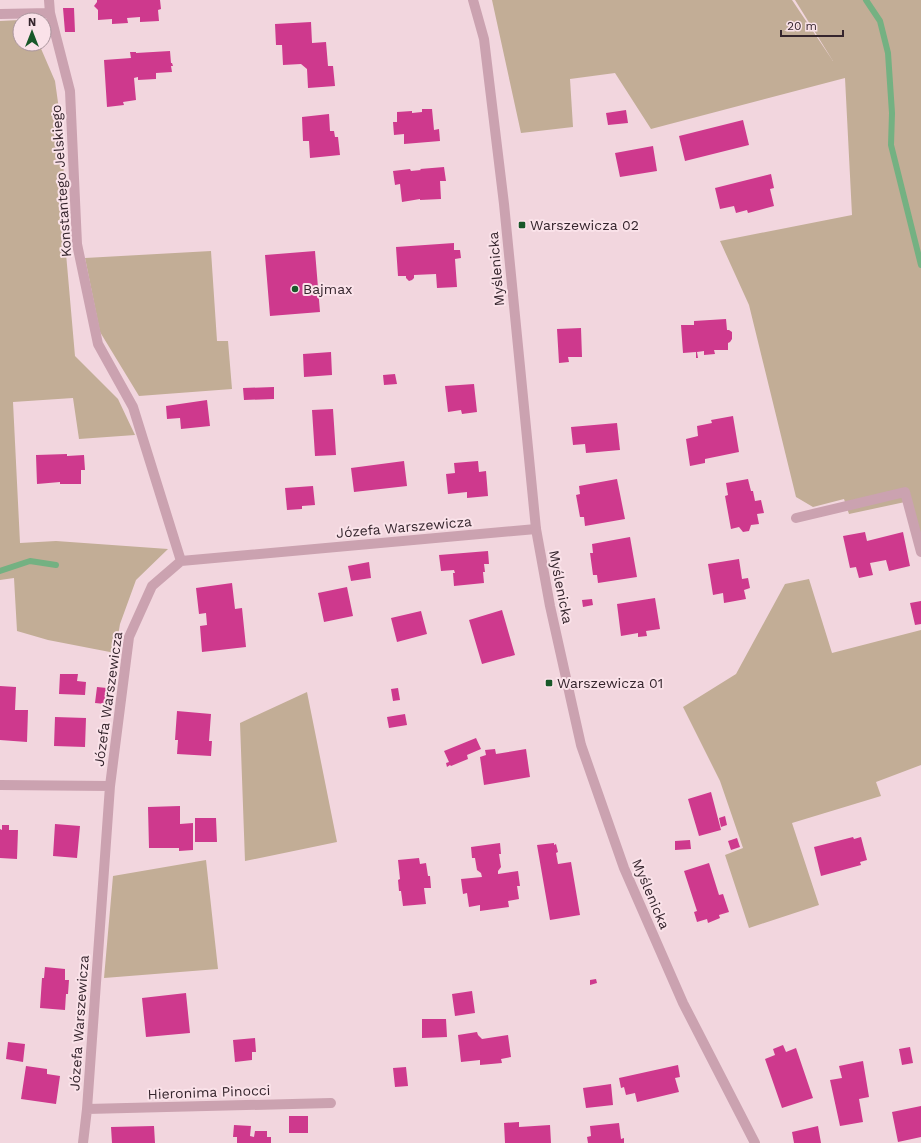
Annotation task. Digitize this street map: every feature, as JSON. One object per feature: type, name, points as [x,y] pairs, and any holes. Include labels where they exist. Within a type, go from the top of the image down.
[{"type":"street","name":"Konstantego Jelskiego","points":[[49,0],[50,12]]},
{"type":"street","name":"Myślenicka","points":[[473,0],[484,39],[503,198],[536,529],[550,606],[581,745],[626,873],[683,1003],[755,1143]]},
{"type":"street","points":[[0,14],[12,14]]},
{"type":"street","name":"Konstantego Jelskiego","points":[[52,21],[70,91],[77,244],[98,344],[133,407],[181,561]]},
{"type":"street","points":[[796,518],[905,492],[921,552]]},
{"type":"street","name":"Józefa Warszewicza","points":[[83,1143],[87,1109],[110,786],[128,637],[152,586],[181,561],[536,529]]},
{"type":"street","points":[[0,785],[110,786]]},
{"type":"street","name":"Hieronima Pinocci","points":[[87,1109],[331,1102]]},
{"type":"shaded area","points":[[492,0],[792,0],[833,61],[795,0],[921,0],[921,552],[905,502],[849,514],[844,499],[813,507],[796,497],[749,305],[720,241],[852,215],[845,78],[651,129],[615,73],[570,79],[573,127],[521,133]]},
{"type":"shaded area","points":[[12,20],[12,52],[42,52],[55,81],[63,138],[65,242],[75,356],[118,399],[135,435],[79,439],[73,398],[13,402],[20,543],[56,541],[168,549],[136,580],[120,624],[115,653],[48,640],[17,631],[14,578],[0,580],[0,21]]},
{"type":"shaded area","points":[[211,251],[217,341],[228,341],[232,389],[139,396],[100,332],[85,258]]},
{"type":"shaded area","points":[[809,579],[832,653],[921,630],[921,765],[876,782],[881,796],[792,823],[819,905],[749,928],[725,855],[743,848],[720,781],[683,707],[736,674],[785,584]]},
{"type":"shaded area","points":[[307,692],[337,842],[245,861],[240,723]]},
{"type":"shaded area","points":[[206,860],[218,969],[104,978],[113,876]]},
{"type":"building","points":[[97,0],[160,0],[161,9],[158,10],[159,21],[140,22],[140,17],[127,18],[128,23],[112,24],[112,19],[98,20],[98,10],[94,6]]},
{"type":"building","points":[[63,8],[74,8],[75,32],[65,32]]},
{"type":"building","points":[[311,22],[312,43],[326,42],[328,66],[333,66],[335,86],[308,88],[307,69],[301,64],[283,65],[282,45],[276,45],[275,24]]},
{"type":"building","points":[[170,51],[171,63],[173,66],[171,66],[172,72],[156,73],[156,79],[138,80],[138,77],[134,78],[136,100],[123,102],[124,105],[107,107],[104,60],[131,58],[130,52]]},
{"type":"building","points":[[422,109],[432,109],[434,130],[439,129],[440,141],[404,144],[404,134],[394,135],[393,122],[397,122],[397,112],[422,112]]},
{"type":"building","points":[[626,110],[628,123],[608,125],[606,113]]},
{"type":"building","points":[[329,114],[330,131],[334,131],[335,137],[338,137],[340,155],[310,158],[309,141],[303,141],[302,117]]},
{"type":"building","points":[[743,120],[749,145],[685,161],[679,136]]},
{"type":"building","points":[[653,146],[657,171],[620,177],[615,153]]},
{"type":"building","points":[[444,167],[446,181],[440,181],[441,199],[420,199],[402,202],[400,184],[395,185],[393,171],[410,169],[411,171]]},
{"type":"building","points":[[771,174],[774,188],[770,189],[774,206],[748,213],[747,210],[736,213],[734,206],[720,209],[715,188]]},
{"type":"building","points":[[454,243],[454,250],[460,250],[461,258],[455,259],[457,287],[437,288],[436,274],[414,275],[414,278],[409,281],[406,276],[398,276],[396,247]]},
{"type":"building","points":[[315,251],[320,312],[270,316],[265,255]]},
{"type":"building","points":[[726,319],[727,330],[732,332],[732,339],[728,343],[728,350],[714,350],[715,354],[704,355],[704,351],[697,352],[698,358],[696,358],[696,352],[683,353],[681,325],[694,325],[694,321]]},
{"type":"building","points":[[581,328],[582,357],[568,357],[569,362],[559,363],[557,329]]},
{"type":"building","points":[[331,352],[332,375],[304,377],[303,354]]},
{"type":"building","points":[[395,374],[397,384],[384,385],[383,375]]},
{"type":"building","points":[[474,384],[477,412],[462,414],[461,410],[448,412],[445,386]]},
{"type":"building","points":[[274,387],[274,399],[244,400],[243,388]]},
{"type":"building","points":[[207,400],[210,426],[181,429],[180,418],[167,419],[166,406]]},
{"type":"building","points":[[333,409],[336,455],[315,456],[312,410]]},
{"type":"building","points":[[733,416],[739,452],[705,459],[705,463],[690,466],[686,439],[698,436],[697,426],[712,423],[711,420]]},
{"type":"building","points":[[617,423],[620,450],[586,453],[585,444],[573,445],[571,427]]},
{"type":"building","points":[[67,454],[67,456],[84,455],[85,470],[81,470],[81,484],[60,484],[60,482],[37,484],[36,455]]},
{"type":"building","points":[[404,461],[407,486],[354,492],[351,468]]},
{"type":"building","points":[[478,461],[479,472],[486,471],[488,496],[467,498],[467,492],[448,494],[446,474],[455,473],[454,463]]},
{"type":"building","points":[[617,479],[625,519],[585,526],[584,517],[580,517],[576,495],[580,494],[579,486]]},
{"type":"building","points":[[748,479],[755,501],[761,500],[764,513],[757,514],[759,524],[751,525],[749,531],[743,532],[739,527],[731,529],[725,496],[728,495],[726,483]]},
{"type":"building","points":[[313,486],[315,505],[302,506],[302,509],[287,510],[285,488]]},
{"type":"building","points":[[865,532],[867,541],[903,532],[910,566],[889,571],[886,560],[870,563],[873,575],[859,578],[856,567],[850,568],[843,536]]},
{"type":"building","points":[[630,537],[637,577],[598,583],[597,575],[593,575],[590,553],[593,553],[592,544]]},
{"type":"building","points":[[488,551],[489,564],[484,564],[484,583],[454,586],[454,570],[441,571],[439,555]]},
{"type":"building","points":[[739,559],[742,579],[748,578],[750,588],[744,590],[746,599],[724,603],[723,593],[713,595],[708,564]]},
{"type":"building","points":[[369,562],[371,578],[351,581],[348,566]]},
{"type":"building","points":[[232,583],[235,609],[242,608],[246,647],[202,652],[200,626],[207,625],[206,613],[199,614],[196,588]]},
{"type":"building","points":[[347,587],[353,616],[324,622],[318,593]]},
{"type":"building","points":[[655,598],[660,629],[646,631],[647,636],[638,637],[638,633],[621,636],[617,604]]},
{"type":"building","points":[[592,599],[593,605],[583,607],[582,600]]},
{"type":"building","points":[[921,601],[921,624],[915,625],[910,603]]},
{"type":"building","points":[[502,610],[515,655],[482,664],[469,620]]},
{"type":"building","points":[[421,611],[427,634],[397,642],[391,618]]},
{"type":"building","points":[[60,674],[78,674],[77,681],[86,682],[85,695],[59,694]]},
{"type":"building","points":[[0,686],[16,687],[15,710],[28,710],[27,742],[0,740]]},
{"type":"building","points":[[97,687],[107,688],[105,704],[95,703]]},
{"type":"building","points":[[398,688],[400,700],[393,701],[391,689]]},
{"type":"building","points":[[177,711],[211,714],[209,741],[212,741],[211,756],[177,754],[178,740],[175,740]]},
{"type":"building","points":[[405,714],[407,725],[389,728],[387,717]]},
{"type":"building","points":[[55,717],[86,718],[85,747],[54,746]]},
{"type":"building","points":[[476,738],[481,749],[467,755],[468,759],[447,767],[446,763],[449,762],[444,751]]},
{"type":"building","points":[[495,749],[496,754],[526,749],[530,777],[484,785],[480,757],[486,755],[485,750]]},
{"type":"building","points":[[711,792],[721,830],[699,836],[688,799]]},
{"type":"building","points":[[180,806],[180,824],[193,823],[193,850],[179,851],[179,848],[149,848],[148,807]]},
{"type":"building","points":[[725,816],[727,825],[721,827],[719,818]]},
{"type":"building","points":[[195,818],[216,818],[217,842],[195,842]]},
{"type":"building","points":[[55,824],[80,826],[77,858],[53,856]]},
{"type":"building","points":[[2,825],[9,825],[9,830],[18,830],[17,859],[0,858],[0,829],[2,830]]},
{"type":"building","points":[[853,837],[854,839],[861,837],[867,860],[860,862],[861,865],[821,876],[814,847]]},
{"type":"building","points":[[737,838],[740,847],[731,850],[728,841]]},
{"type":"building","points":[[690,840],[691,849],[675,850],[675,841]]},
{"type":"building","points":[[500,843],[501,854],[499,854],[501,867],[498,874],[518,871],[520,886],[517,886],[519,899],[508,901],[509,907],[480,911],[480,905],[469,907],[467,893],[463,894],[461,879],[482,877],[481,873],[477,870],[475,858],[472,858],[471,847]]},
{"type":"building","points":[[554,843],[554,845],[556,844],[558,852],[556,853],[558,864],[571,862],[580,915],[550,920],[537,845]]},
{"type":"building","points":[[419,858],[420,864],[426,863],[428,876],[430,876],[431,888],[424,888],[426,904],[403,906],[401,891],[399,891],[398,880],[400,879],[398,860]]},
{"type":"building","points":[[709,863],[719,895],[723,894],[729,912],[719,915],[720,918],[708,923],[707,919],[697,922],[694,912],[697,911],[684,871]]},
{"type":"building","points":[[45,967],[65,969],[65,980],[69,980],[65,1010],[40,1008],[42,978],[44,978]]},
{"type":"building","points":[[596,979],[597,983],[590,985],[590,980]]},
{"type":"building","points":[[472,991],[475,1013],[455,1016],[452,994]]},
{"type":"building","points":[[186,993],[190,1033],[146,1037],[142,998]]},
{"type":"building","points":[[422,1019],[446,1019],[447,1037],[422,1038]]},
{"type":"building","points":[[477,1032],[482,1039],[508,1035],[511,1057],[501,1059],[502,1063],[480,1065],[480,1060],[461,1062],[458,1035]]},
{"type":"building","points":[[255,1038],[256,1052],[252,1052],[252,1060],[235,1062],[233,1040]]},
{"type":"building","points":[[8,1042],[25,1044],[23,1062],[6,1059]]},
{"type":"building","points":[[783,1045],[786,1052],[796,1048],[813,1098],[782,1108],[765,1059],[775,1055],[773,1049]]},
{"type":"building","points":[[910,1047],[913,1063],[902,1065],[899,1049]]},
{"type":"building","points":[[863,1061],[869,1097],[859,1099],[863,1122],[840,1126],[830,1080],[842,1078],[839,1066]]},
{"type":"building","points":[[678,1065],[680,1077],[675,1078],[679,1092],[637,1102],[635,1093],[626,1095],[624,1087],[621,1088],[619,1078]]},
{"type":"building","points":[[26,1066],[47,1069],[47,1074],[60,1076],[56,1104],[21,1099]]},
{"type":"building","points":[[406,1067],[408,1086],[395,1087],[393,1068]]},
{"type":"building","points":[[611,1084],[613,1105],[586,1108],[583,1088]]},
{"type":"building","points":[[921,1106],[921,1137],[898,1142],[892,1112]]},
{"type":"building","points":[[289,1116],[308,1116],[308,1133],[289,1133]]},
{"type":"building","points":[[519,1122],[519,1127],[550,1125],[551,1143],[505,1143],[504,1123]]},
{"type":"building","points":[[619,1123],[621,1139],[624,1138],[624,1143],[588,1143],[587,1137],[591,1136],[590,1126]]},
{"type":"building","points":[[234,1125],[251,1126],[250,1136],[254,1137],[255,1131],[267,1131],[267,1137],[271,1137],[271,1143],[237,1143],[237,1137],[233,1137]]},
{"type":"building","points":[[154,1126],[155,1143],[112,1143],[111,1127]]},
{"type":"building","points":[[818,1126],[821,1143],[794,1143],[792,1132]]},
{"type":"waterway","points":[[866,0],[880,21],[888,53],[892,113],[891,145],[921,265]]},
{"type":"waterway","points":[[0,571],[30,561],[56,565]]},
{"type":"place","name":"Warszewicza 02","points":[[522,225]]},
{"type":"place","name":"Bajmax","points":[[295,289]]},
{"type":"place","name":"Warszewicza 01","points":[[549,683]]}]
